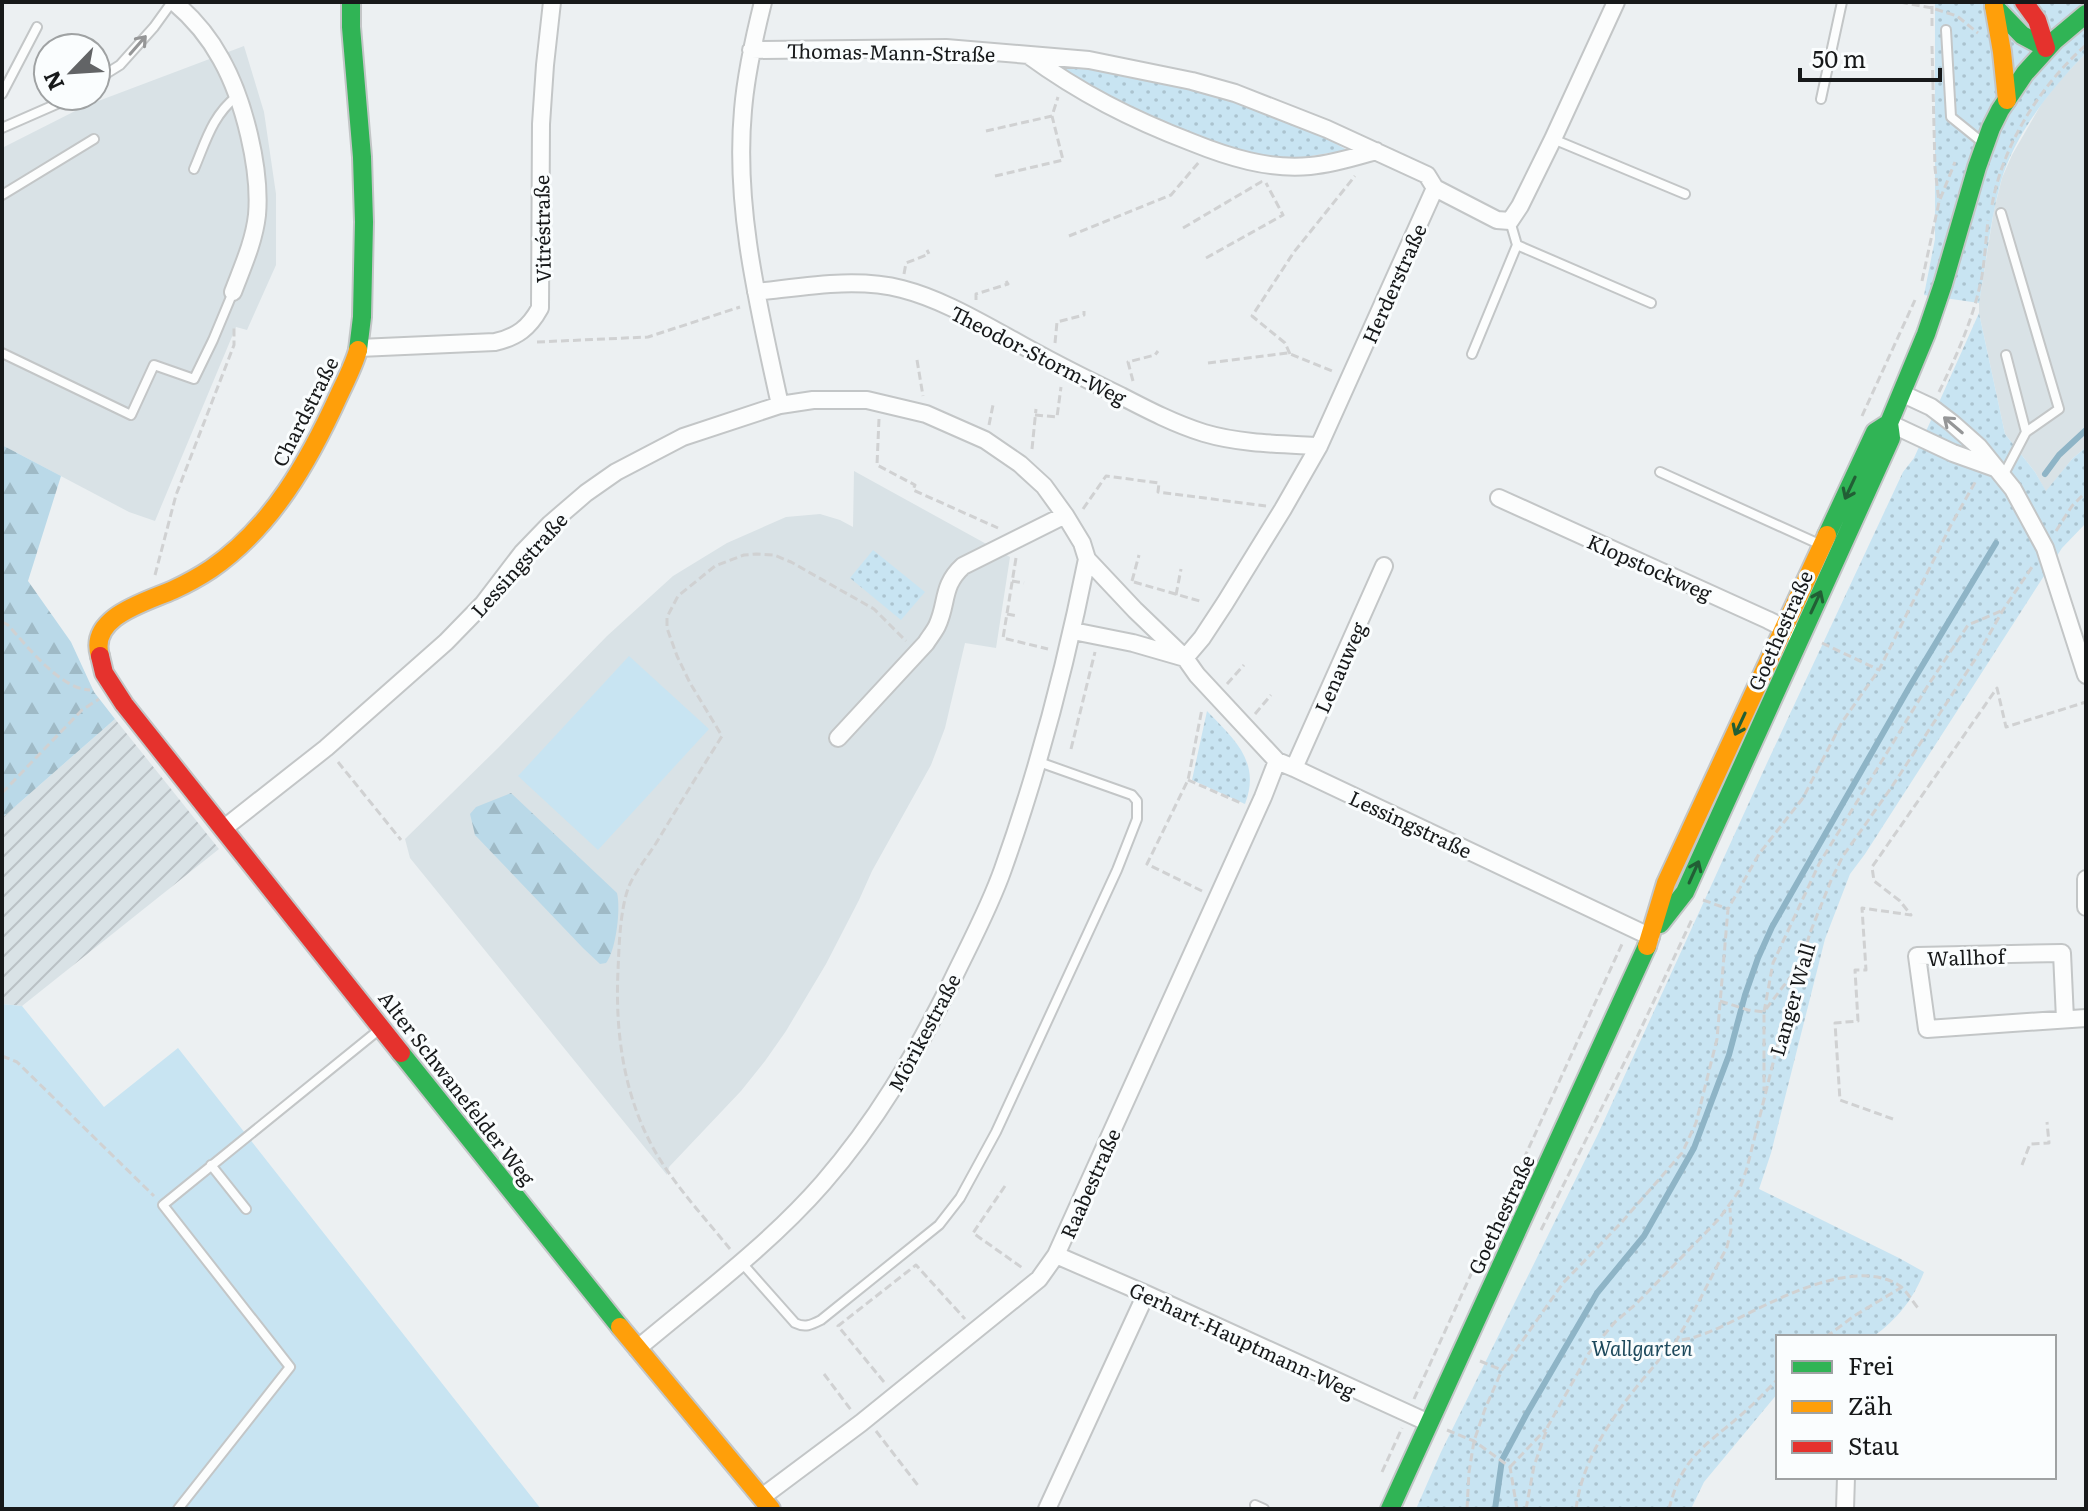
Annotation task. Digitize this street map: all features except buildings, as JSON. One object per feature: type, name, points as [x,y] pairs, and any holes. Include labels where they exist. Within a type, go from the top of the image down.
[{"type":"main road","name":"Chardstraße","points":[[114,691],[103,674],[99,659],[98,643],[108,621],[122,611],[200,577],[221,562],[272,511],[294,481],[331,413],[359,348],[365,256],[364,203],[351,2]]},
{"type":"main road","points":[[2024,2],[2037,20],[2046,48]]},
{"type":"main road","points":[[1993,4],[2022,35],[2046,48]]},
{"type":"main road","points":[[1993,4],[2007,100]]},
{"type":"main road","name":"Goethestraße","points":[[1390,1509],[1438,1427],[1651,937],[1666,883],[1891,438],[1889,423],[1937,306],[1984,143],[2007,100],[2046,48],[2086,14]]},
{"type":"main road","name":"Goethestraße","points":[[1793,632],[1824,546],[1875,432],[1889,423]]},
{"type":"main road","name":"Alter Schwanefelder Weg","points":[[114,691],[637,1349],[766,1503]]},
{"type":"street","points":[[173,2],[192,17],[222,61],[237,96],[258,173],[254,228],[233,292]]},
{"type":"street","name":"Vitréstraße","points":[[513,338],[531,323],[540,308],[541,124],[552,2]]},
{"type":"street","points":[[763,2],[751,50],[741,153],[748,245],[780,405]]},
{"type":"street","points":[[1435,188],[1497,220],[1510,221],[1553,139],[1616,2]]},
{"type":"street","name":"Thomas-Mann-Straße","points":[[751,50],[935,47],[1089,60],[1192,81],[1278,109],[1427,175],[1435,188]]},
{"type":"street","points":[[1027,54],[1087,95],[1125,115],[1209,150],[1282,166],[1336,162],[1376,151]]},
{"type":"street","name":"Herderstraße","points":[[1185,658],[1225,603],[1319,446],[1435,188]]},
{"type":"street","name":"Theodor-Storm-Weg","points":[[757,297],[838,284],[902,289],[976,320],[1058,365],[1186,427],[1225,439],[1319,446]]},
{"type":"street","points":[[359,348],[495,342],[513,338]]},
{"type":"street","points":[[1901,393],[1931,407],[1979,447],[2031,518],[2045,548],[2086,675]]},
{"type":"street","name":"Lessingstraße","points":[[223,829],[326,748],[446,642],[483,604],[522,553],[550,524],[616,472],[683,437],[780,405],[813,400],[867,400],[926,414],[985,440],[1020,464],[1044,486],[1069,520],[1087,559],[1185,658],[1277,761],[1651,937]]},
{"type":"street","points":[[1889,423],[1995,469]]},
{"type":"street","name":"Klopstockweg","points":[[1499,498],[1793,632]]},
{"type":"street","points":[[838,738],[937,626],[953,575],[963,566],[1019,538],[1069,520]]},
{"type":"street","name":"Mörikestraße","points":[[637,1349],[741,1262],[820,1186],[867,1128],[906,1068],[1002,871],[1039,762],[1073,631],[1087,559]]},
{"type":"street","name":"Lenauweg","points":[[1294,768],[1384,566]]},
{"type":"street","points":[[1073,631],[1185,658]]},
{"type":"street","name":"Raabestraße","points":[[766,1503],[1039,1279],[1056,1255],[1251,825],[1277,761]]},
{"type":"street","points":[[2086,879],[2086,907]]},
{"type":"street","name":"Wallhof","points":[[2065,1019],[2062,953],[1917,956],[1927,1029],[2086,1018]]},
{"type":"street","name":"Gerhart-Hauptmann-Weg","points":[[1056,1255],[1438,1427]]},
{"type":"street","points":[[1047,1509],[1146,1294]]},
{"type":"street","points":[[1845,1509],[1846,1479]]},
{"type":"lane","points":[[112,70],[120,65],[173,2]]},
{"type":"lane","points":[[1821,99],[1842,2]]},
{"type":"lane","points":[[2,94],[37,27]]},
{"type":"lane","points":[[1946,30],[1951,117],[1984,143]]},
{"type":"lane","points":[[194,169],[218,115],[237,96]]},
{"type":"lane","points":[[2,128],[38,112]]},
{"type":"lane","points":[[2,195],[94,139]]},
{"type":"lane","points":[[1553,139],[1685,194]]},
{"type":"lane","points":[[1995,469],[2026,432],[2059,409],[2001,213]]},
{"type":"lane","points":[[1472,354],[1517,245],[1510,221]]},
{"type":"lane","points":[[1517,245],[1651,303]]},
{"type":"lane","points":[[2,353],[131,415],[154,365],[194,379],[233,292]]},
{"type":"lane","points":[[2006,355],[2026,432]]},
{"type":"lane","points":[[1660,472],[1824,546]]},
{"type":"lane","points":[[741,1262],[795,1323],[803,1327],[810,1325],[821,1320],[921,1241],[939,1225],[960,1198],[996,1132],[1117,870],[1137,819],[1137,801],[1132,795],[1039,762]]},
{"type":"lane","points":[[178,1509],[290,1367],[163,1205],[382,1027]]},
{"type":"lane","points":[[211,1165],[246,1209]]},
{"type":"path","points":[[1932,2],[1935,168],[1939,202]]},
{"type":"path","points":[[995,176],[1063,160],[1052,116],[1061,85],[1060,77]]},
{"type":"path","points":[[986,131],[1052,116]]},
{"type":"path","points":[[1069,236],[1171,195],[1209,150]]},
{"type":"path","points":[[1290,354],[1285,343],[1252,316],[1301,242],[1376,151]]},
{"type":"path","points":[[1183,228],[1261,182],[1263,163]]},
{"type":"path","points":[[1206,258],[1283,215],[1265,183],[1282,166]]},
{"type":"path","points":[[902,289],[906,263],[929,254],[927,250]]},
{"type":"path","points":[[976,320],[976,294],[1008,284],[1006,281]]},
{"type":"path","points":[[148,599],[176,495],[234,345],[233,292]]},
{"type":"path","points":[[513,338],[533,342],[648,337],[757,297]]},
{"type":"path","points":[[1020,464],[1032,452],[1036,412],[1057,417],[1057,322],[1084,315],[1084,311]]},
{"type":"path","points":[[1138,405],[1128,362],[1155,355],[1158,351]]},
{"type":"path","points":[[1208,363],[1288,353],[1351,379]]},
{"type":"path","points":[[917,360],[926,414]]},
{"type":"path","points":[[880,411],[877,465],[915,485],[913,490],[1019,538],[1003,638],[1043,648]]},
{"type":"path","points":[[1069,520],[1106,476],[1106,469]]},
{"type":"path","points":[[1467,1509],[1474,1441],[1502,1370],[1563,1283],[1682,1153],[1696,1123],[1717,1039],[1728,909],[1759,854],[1803,798],[1842,722],[1879,670],[1951,525],[1995,469]]},
{"type":"path","points":[[1149,474],[1149,482]]},
{"type":"path","points":[[1106,476],[1159,483],[1158,492],[1283,509]]},
{"type":"path","points":[[1189,496],[1190,489]]},
{"type":"path","name":"Langer Wall","points":[[1526,1509],[1534,1466],[1548,1426],[1589,1353],[1719,1219],[1739,1191],[1810,933],[1843,856],[1968,671],[2003,610],[2072,506],[2086,492]]},
{"type":"path","points":[[1231,502],[1232,493]]},
{"type":"path","points":[[741,1262],[655,1150],[642,1124],[621,1055],[618,959],[630,886],[722,736],[700,702],[677,656],[667,628],[667,617],[678,596],[715,566],[744,555],[774,555],[874,609],[917,652]]},
{"type":"path","points":[[1139,555],[1132,581],[1200,602],[1225,603]]},
{"type":"path","points":[[1176,595],[1181,569]]},
{"type":"path","points":[[1012,581],[1024,583]]},
{"type":"path","points":[[1764,1098],[1764,1012],[1773,963],[1819,864],[1968,625],[2003,610]]},
{"type":"path","points":[[1007,614],[1017,616]]},
{"type":"path","points":[[2,622],[66,683],[80,689],[114,691]]},
{"type":"path","points":[[1071,749],[1099,635]]},
{"type":"path","points":[[1820,642],[1879,670]]},
{"type":"path","points":[[1206,893],[1147,864],[1188,780],[1202,709],[1213,692],[1244,665]]},
{"type":"path","points":[[1893,1119],[1840,1100],[1835,1023],[1858,1021],[1855,970],[1866,970],[1862,908],[1911,915],[1900,901],[1874,881],[1872,867],[1997,688],[2006,727],[2086,702]]},
{"type":"path","points":[[2,793],[82,710],[114,691]]},
{"type":"path","points":[[1245,726],[1271,695]]},
{"type":"path","points":[[326,748],[401,840]]},
{"type":"path","points":[[1188,780],[1245,804]]},
{"type":"path","points":[[1701,899],[1728,909]]},
{"type":"path","points":[[1764,1012],[1801,964]]},
{"type":"path","points":[[1720,1000],[1764,1012]]},
{"type":"path","points":[[2,1056],[17,1062],[163,1205]]},
{"type":"path","points":[[2022,1165],[2030,1144],[2049,1143],[2047,1122]]},
{"type":"path","points":[[1005,1186],[973,1233],[1039,1279]]},
{"type":"path","points":[[1576,1509],[1578,1488],[1586,1466],[1625,1400],[1675,1343],[1727,1247],[1731,1230],[1730,1206]]},
{"type":"path","points":[[895,1395],[838,1326],[916,1265],[975,1331]]},
{"type":"path","points":[[1675,1343],[1714,1330],[1824,1282],[1851,1276],[1867,1275],[1902,1287],[1919,1309]]},
{"type":"path","points":[[1829,1335],[1902,1287]]},
{"type":"path","points":[[824,1374],[920,1488]]},
{"type":"path","points":[[1669,1509],[1678,1480],[1693,1456],[1776,1381]]},
{"type":"path","points":[[1510,1467],[1548,1426]]},
{"type":"path","points":[[1438,1427],[1474,1441],[1510,1467],[1517,1509]]},
{"type":"shaded area","points":[[244,46],[264,112],[276,194],[276,265],[247,330],[236,327],[155,521],[129,512],[2,445],[2,148],[73,112],[112,112],[112,96]]},
{"type":"shaded area","points":[[2086,53],[2086,447],[2072,459],[2046,492],[2035,472],[2005,434],[1979,303],[2002,178],[2042,103]]},
{"type":"shaded area","points":[[854,471],[1010,557],[996,648],[965,643],[945,728],[931,765],[872,871],[826,964],[765,1061],[669,1167],[667,1175],[410,858],[405,839],[607,636],[673,576],[727,543],[786,517],[820,514],[853,527]]},
{"type":"shaded area","points":[[115,719],[219,849],[22,1006],[2,1004],[2,818]]},
{"type":"green space","points":[[1935,2],[2086,2],[2086,53],[2060,81],[2025,128],[2001,181],[1979,303],[1924,295],[1935,239]]},
{"type":"green space","points":[[1063,65],[1130,74],[1196,90],[1294,124],[1347,150],[1287,160],[1229,153],[1102,98],[1060,72]]},
{"type":"green space","name":"Wallgarten","points":[[1979,313],[2005,434],[2046,491],[2086,447],[2086,523],[2062,548],[1850,874],[1825,939],[1771,1153],[1759,1189],[1924,1272],[1920,1282],[1903,1308],[1875,1335],[1776,1335],[1776,1395],[1704,1482],[1691,1509],[1416,1509],[1598,1134],[1903,472],[1914,458]]},
{"type":"green space","points":[[2,445],[61,476],[28,581],[71,642],[94,692],[115,719],[2,818]]},
{"type":"green space","points":[[873,550],[925,592],[901,620],[850,578]]},
{"type":"green space","points":[[629,656],[709,729],[598,850],[518,776]]},
{"type":"green space","points":[[1207,711],[1236,742],[1247,764],[1250,776],[1245,804],[1192,780]]},
{"type":"green space","points":[[511,793],[617,893],[617,929],[606,963],[600,964],[583,948],[475,835],[470,814],[476,807]]},
{"type":"green space","points":[[2,1004],[22,1006],[104,1107],[178,1048],[541,1509],[2,1509]]},
{"type":"waterway","points":[[2045,474],[2059,455],[2086,430]]},
{"type":"waterway","points":[[1495,1509],[1502,1460],[1526,1415],[1597,1293],[1644,1236],[1694,1148],[1729,1055],[1758,958],[1772,927],[1996,543]]},
{"type":"traffic: fast","points":[[351,2],[364,222],[362,317],[358,350]]},
{"type":"traffic: fast","points":[[1994,6],[2022,35],[2046,48]]},
{"type":"traffic: fast","points":[[1827,535],[1875,432],[1889,423],[1926,334],[1991,128],[2025,73],[2055,40],[2086,14]]},
{"type":"traffic: fast","points":[[1660,924],[1685,892],[1891,438],[1889,423]]},
{"type":"traffic: fast","points":[[1390,1509],[1647,946]]},
{"type":"traffic: fast","points":[[401,1053],[620,1327]]},
{"type":"traffic: slow","points":[[1994,6],[2007,100]]},
{"type":"traffic: slow","points":[[100,656],[99,642],[111,621],[211,569],[233,552],[270,513],[315,444],[358,350]]},
{"type":"traffic: slow","points":[[1647,946],[1666,883],[1827,535]]},
{"type":"traffic: slow","points":[[620,1327],[771,1509]]},
{"type":"traffic: jam","points":[[2024,2],[2037,20],[2046,48]]},
{"type":"traffic: jam","points":[[100,656],[104,673],[124,704],[401,1053]]}]
